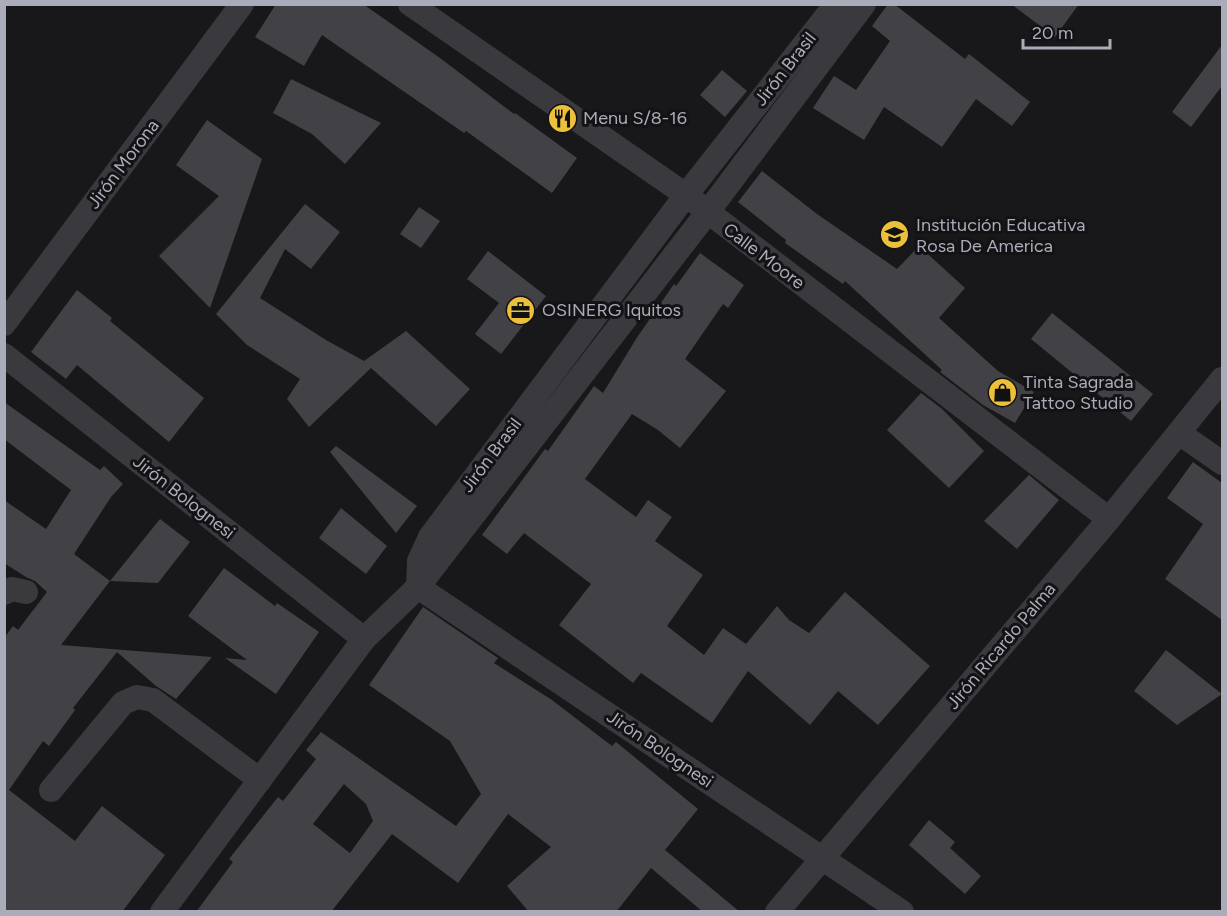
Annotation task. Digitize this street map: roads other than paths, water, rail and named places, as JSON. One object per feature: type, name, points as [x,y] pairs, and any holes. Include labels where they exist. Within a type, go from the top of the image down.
[{"type":"street","name":"Jirón Morona","points":[[4,324],[242,4]]},
{"type":"street","name":"Calle Moore","points":[[410,4],[686,195],[1109,519]]},
{"type":"street","points":[[162,912],[364,639],[418,587],[707,213],[839,14],[864,4]]},
{"type":"street","name":"Jirón Brasil","points":[[418,587],[418,561],[430,537],[686,195],[839,14]]},
{"type":"street","name":"Jirón Bolognesi","points":[[4,355],[364,639]]},
{"type":"street","name":"Jirón Ricardo Palma","points":[[777,912],[1109,519],[1222,379]]},
{"type":"street","points":[[1179,433],[1222,463]]},
{"type":"street","name":"Jirón Bolognesi","points":[[418,587],[902,912]]},
{"type":"street","points":[[51,790],[123,703],[137,697],[153,700],[260,780]]},
{"type":"place","name":"Menu S/8-16","points":[[562,118]]},
{"type":"place","name":"Institución Educativa Rosa De America","points":[[895,235]]},
{"type":"place","name":"OSINERG Iquitos","points":[[521,310]]},
{"type":"place","name":"Tinta Sagrada Tattoo Studio","points":[[1002,392]]}]
